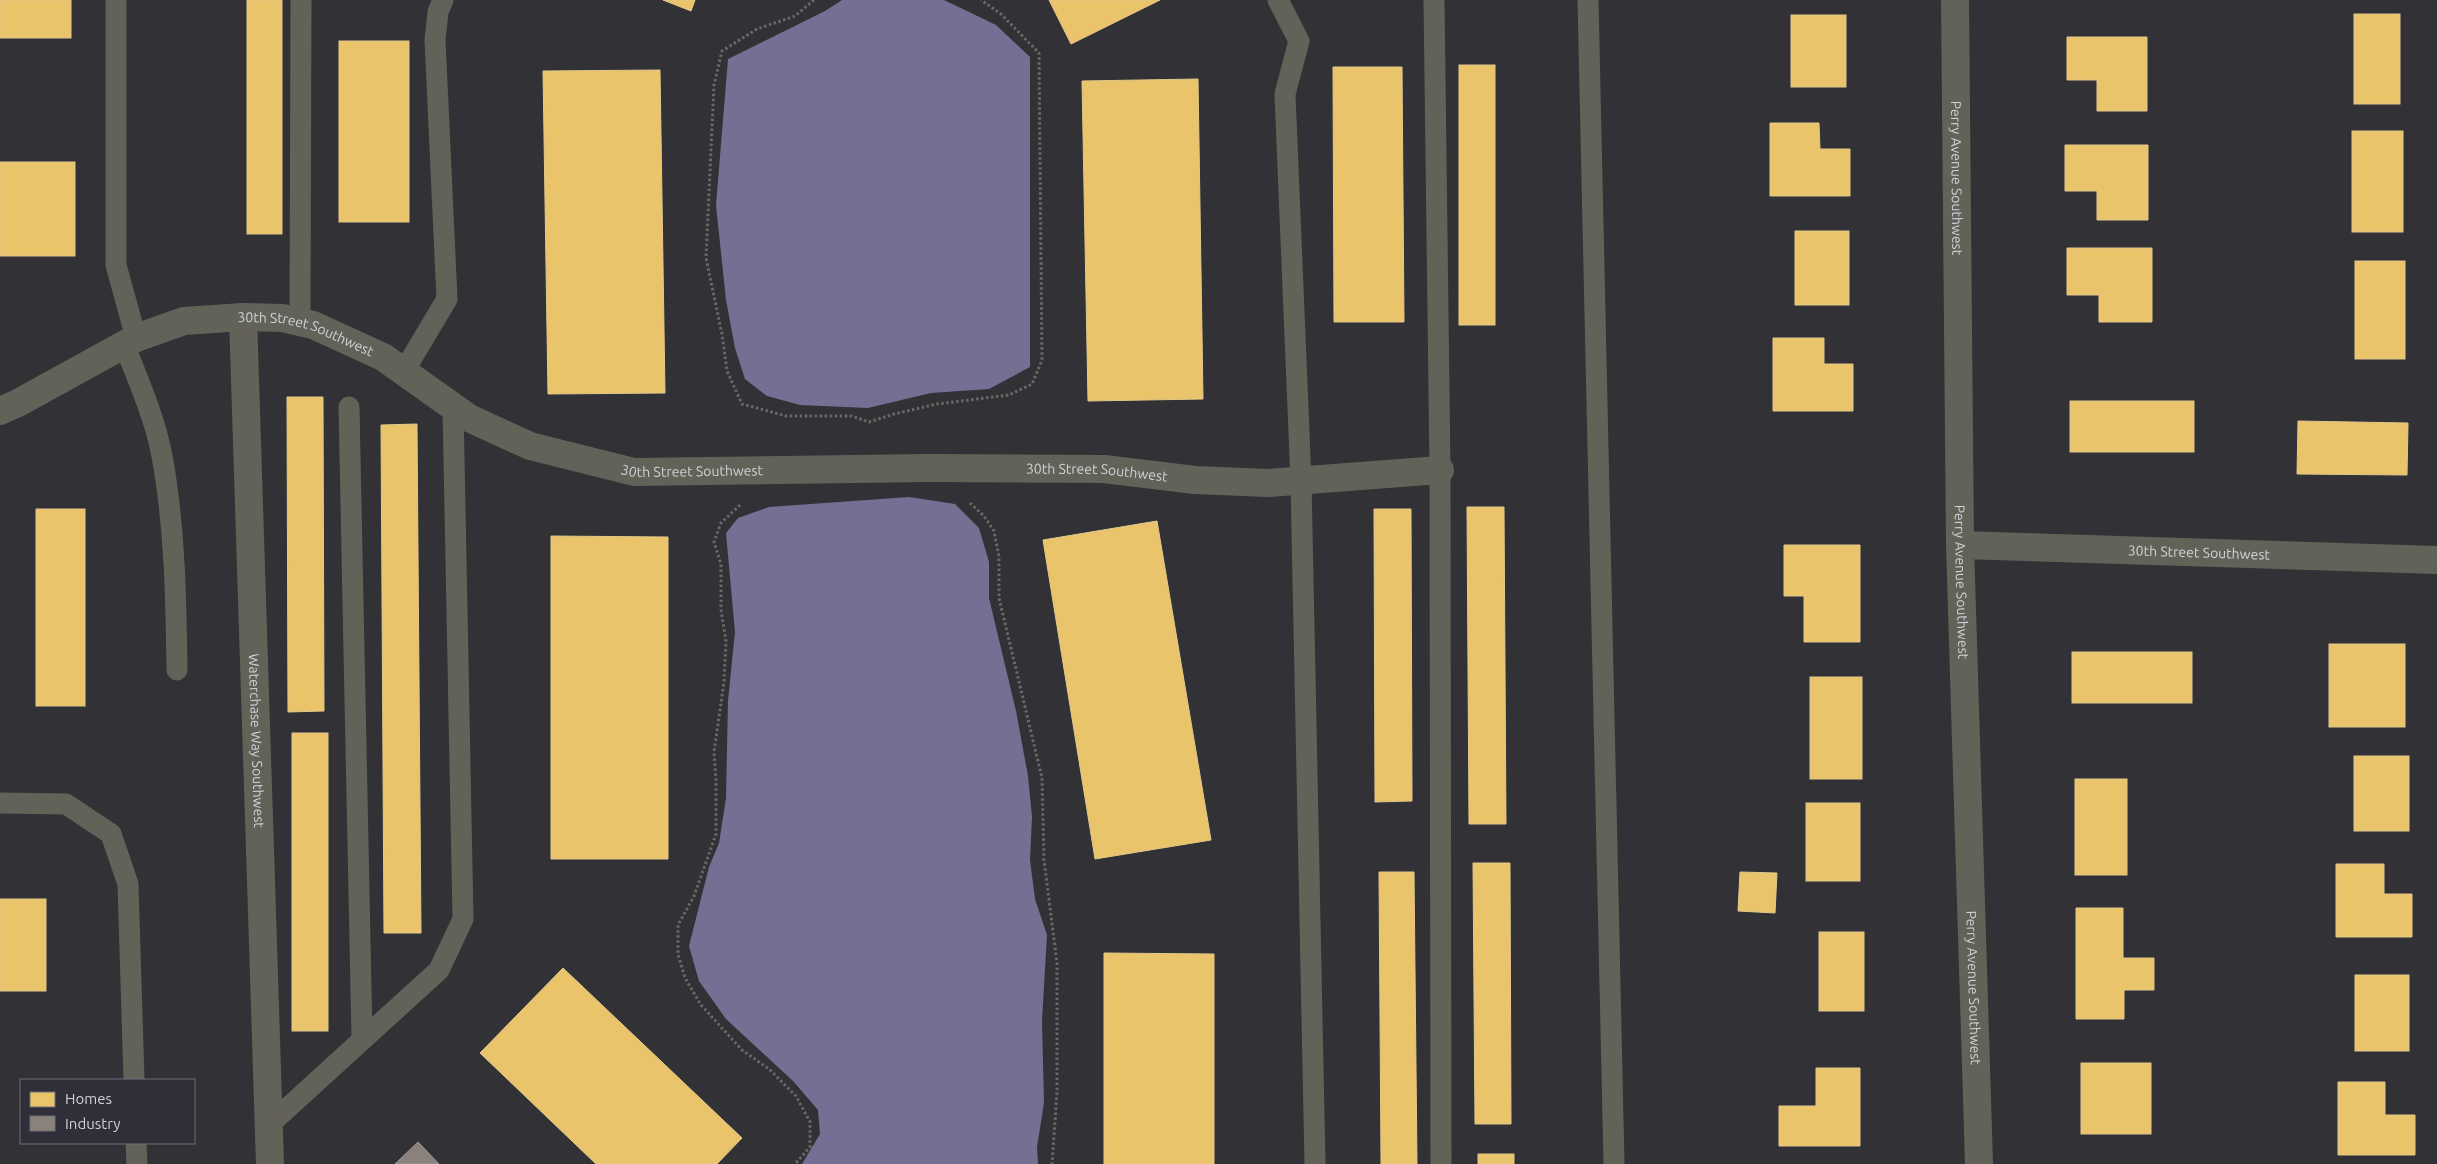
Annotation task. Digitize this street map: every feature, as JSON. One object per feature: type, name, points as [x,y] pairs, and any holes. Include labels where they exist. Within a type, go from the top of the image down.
[{"type":"street","name":"Perry Avenue Southwest","points":[[1955,0],[1960,545],[1979,1164]]},
{"type":"street","name":"30th Street Southwest","points":[[0,411],[130,341],[184,321],[243,317],[282,318],[313,326],[383,357],[469,418],[530,446],[634,472],[928,468],[1104,469],[1195,480],[1268,484],[1440,470]]},
{"type":"street","name":"Waterchase Way Southwest","points":[[243,317],[270,1164]]},
{"type":"street","name":"30th Street Southwest","points":[[1960,545],[2437,560]]},
{"type":"lane","points":[[116,0],[116,266],[130,341],[162,455],[175,572],[177,670]]},
{"type":"lane","points":[[300,322],[301,0]]},
{"type":"lane","points":[[404,371],[447,298],[436,40],[438,12],[443,0]]},
{"type":"lane","points":[[1278,0],[1299,41],[1285,94],[1302,481],[1315,1164]]},
{"type":"lane","points":[[1434,0],[1440,470],[1441,1164]]},
{"type":"lane","points":[[1588,0],[1614,1164]]},
{"type":"lane","points":[[349,407],[362,1039]]},
{"type":"lane","points":[[268,1124],[439,970],[463,919],[454,407]]},
{"type":"lane","points":[[0,804],[66,804],[111,834],[128,884],[134,1079]]},
{"type":"lane","points":[[136,1144],[137,1164]]},
{"type":"path","points":[[814,0],[795,16],[757,29],[722,50],[714,86],[706,258],[722,334],[727,371],[742,404],[786,416],[851,416],[869,422],[937,404],[1009,395],[1032,384],[1042,360],[1040,53],[1001,14],[981,0]]},
{"type":"path","points":[[967,499],[984,516],[994,531],[998,557],[998,598],[1042,778],[1044,860],[1057,964],[1057,1093],[1052,1164]]},
{"type":"path","points":[[748,502],[740,504],[721,523],[714,542],[721,564],[721,610],[726,641],[724,682],[714,752],[716,834],[694,896],[678,925],[678,954],[685,978],[702,1004],[742,1050],[770,1069],[796,1096],[810,1122],[810,1147],[795,1164]]},
{"type":"shaded area","points":[[842,0],[944,0],[996,25],[1030,57],[1030,367],[989,389],[931,393],[868,408],[800,405],[767,396],[745,379],[735,348],[726,300],[716,205],[728,59],[825,11]]},
{"type":"shaded area","points":[[909,497],[955,504],[979,528],[989,562],[989,598],[1016,711],[1028,776],[1032,817],[1030,860],[1035,899],[1047,935],[1042,1021],[1044,1103],[1037,1147],[1038,1164],[802,1164],[820,1134],[818,1110],[793,1081],[726,1019],[699,981],[689,946],[709,867],[719,843],[726,798],[728,701],[735,632],[726,533],[738,518],[769,507]]},
{"type":"building: Homes","points":[[0,0],[71,0],[71,38],[0,38]]},
{"type":"building: Homes","points":[[247,0],[282,0],[282,234],[247,234]]},
{"type":"building: Homes","points":[[663,0],[695,0],[691,11]]},
{"type":"building: Homes","points":[[1049,0],[1160,0],[1071,44]]},
{"type":"building: Homes","points":[[2354,14],[2400,14],[2400,104],[2354,104]]},
{"type":"building: Homes","points":[[1791,15],[1846,15],[1846,87],[1791,87]]},
{"type":"building: Homes","points":[[2067,37],[2147,37],[2147,111],[2097,111],[2097,80],[2067,80]]},
{"type":"building: Homes","points":[[339,41],[409,41],[409,222],[339,222]]},
{"type":"building: Homes","points":[[1459,65],[1495,65],[1495,325],[1459,325]]},
{"type":"building: Homes","points":[[1333,67],[1402,67],[1404,322],[1334,322]]},
{"type":"building: Homes","points":[[660,70],[665,393],[548,394],[543,71]]},
{"type":"building: Homes","points":[[1198,79],[1203,399],[1088,401],[1082,81]]},
{"type":"building: Homes","points":[[1770,123],[1819,123],[1820,149],[1850,149],[1850,196],[1770,196]]},
{"type":"building: Homes","points":[[2352,131],[2403,131],[2403,232],[2352,232]]},
{"type":"building: Homes","points":[[2065,145],[2148,145],[2148,220],[2097,220],[2097,191],[2065,191]]},
{"type":"building: Homes","points":[[0,162],[75,162],[75,256],[0,256]]},
{"type":"building: Homes","points":[[1795,231],[1849,231],[1849,305],[1795,305]]},
{"type":"building: Homes","points":[[2067,248],[2152,248],[2152,322],[2099,322],[2099,295],[2067,295]]},
{"type":"building: Homes","points":[[2355,261],[2405,261],[2405,359],[2355,359]]},
{"type":"building: Homes","points":[[1773,338],[1824,338],[1824,364],[1853,364],[1853,411],[1773,411]]},
{"type":"building: Homes","points":[[287,397],[323,397],[324,711],[288,712]]},
{"type":"building: Homes","points":[[2070,401],[2194,401],[2194,452],[2070,452]]},
{"type":"building: Homes","points":[[2298,421],[2408,423],[2407,475],[2297,474]]},
{"type":"building: Homes","points":[[417,424],[421,933],[384,933],[381,425]]},
{"type":"building: Homes","points":[[1467,507],[1504,507],[1506,824],[1469,824]]},
{"type":"building: Homes","points":[[36,509],[85,509],[85,706],[36,706]]},
{"type":"building: Homes","points":[[1374,509],[1411,509],[1412,801],[1375,802]]},
{"type":"building: Homes","points":[[1157,521],[1211,840],[1095,859],[1043,540]]},
{"type":"building: Homes","points":[[551,536],[668,537],[668,859],[551,859]]},
{"type":"building: Homes","points":[[1784,545],[1860,545],[1860,642],[1804,642],[1804,596],[1784,596]]},
{"type":"building: Homes","points":[[2329,644],[2405,644],[2405,727],[2329,727]]},
{"type":"building: Homes","points":[[2072,652],[2192,652],[2192,703],[2072,703]]},
{"type":"building: Homes","points":[[1810,677],[1862,677],[1862,779],[1810,779]]},
{"type":"building: Homes","points":[[292,733],[328,733],[328,1031],[292,1031]]},
{"type":"building: Homes","points":[[2354,756],[2409,756],[2409,831],[2354,831]]},
{"type":"building: Homes","points":[[2075,779],[2127,779],[2127,875],[2075,875]]},
{"type":"building: Homes","points":[[1806,803],[1860,803],[1860,881],[1806,881]]},
{"type":"building: Homes","points":[[1473,863],[1510,863],[1511,1124],[1475,1124]]},
{"type":"building: Homes","points":[[2336,864],[2384,864],[2384,894],[2412,894],[2412,937],[2336,937]]},
{"type":"building: Homes","points":[[1379,872],[1414,872],[1417,1164],[1381,1164]]},
{"type":"building: Homes","points":[[1740,872],[1777,873],[1775,913],[1738,911]]},
{"type":"building: Homes","points":[[0,899],[46,899],[46,991],[0,991]]},
{"type":"building: Homes","points":[[2076,908],[2123,908],[2123,958],[2154,958],[2154,990],[2124,990],[2124,1019],[2076,1019]]},
{"type":"building: Homes","points":[[1819,932],[1864,932],[1864,1011],[1819,1011]]},
{"type":"building: Homes","points":[[1104,953],[1214,954],[1214,1164],[1104,1164]]},
{"type":"building: Homes","points":[[563,968],[742,1138],[717,1164],[596,1164],[480,1053]]},
{"type":"building: Homes","points":[[2355,975],[2409,975],[2409,1051],[2355,1051]]},
{"type":"building: Homes","points":[[2081,1063],[2151,1063],[2151,1134],[2081,1134]]},
{"type":"building: Homes","points":[[1816,1068],[1860,1068],[1860,1146],[1779,1146],[1779,1106],[1816,1106]]},
{"type":"building: Homes","points":[[2338,1082],[2385,1082],[2385,1115],[2415,1115],[2415,1155],[2338,1155]]},
{"type":"building: Homes","points":[[1478,1154],[1514,1154],[1514,1164],[1478,1164]]},
{"type":"building: Industry","points":[[418,1142],[439,1164],[395,1164]]}]
